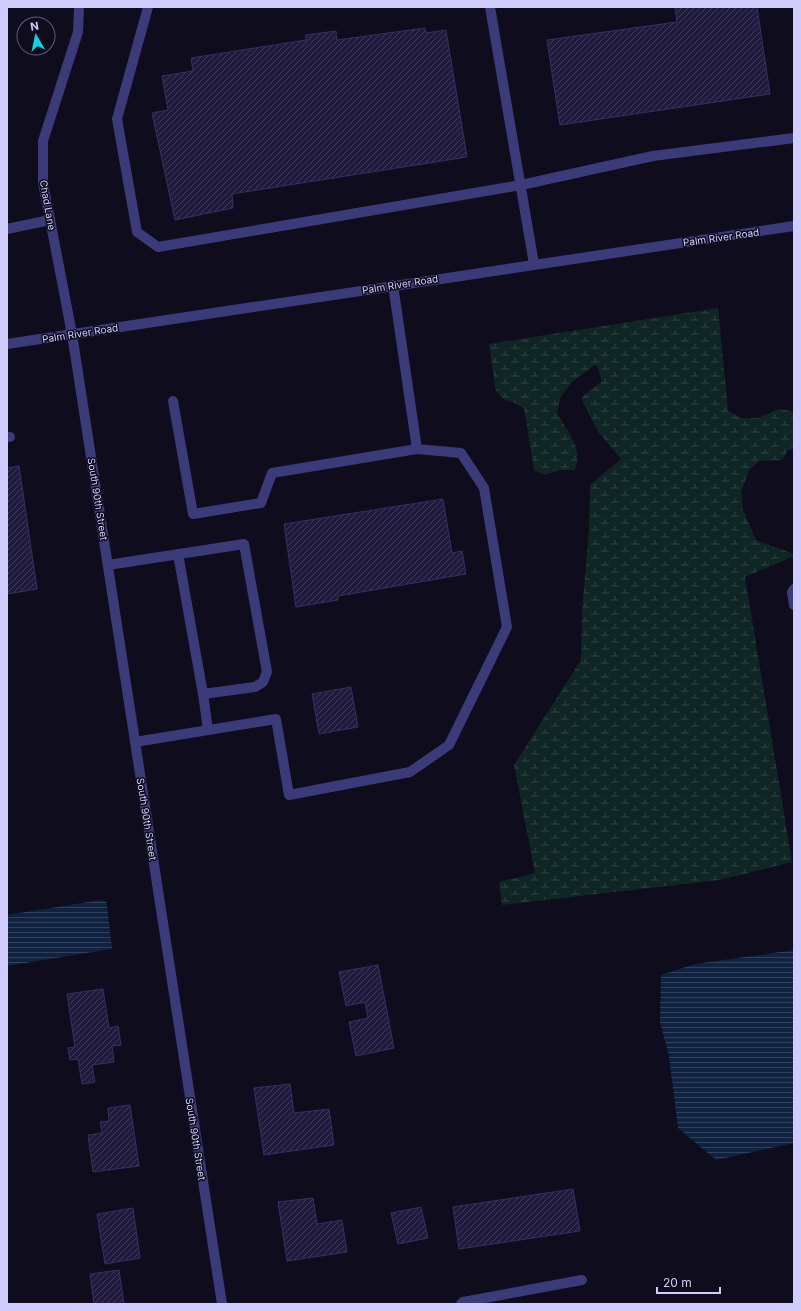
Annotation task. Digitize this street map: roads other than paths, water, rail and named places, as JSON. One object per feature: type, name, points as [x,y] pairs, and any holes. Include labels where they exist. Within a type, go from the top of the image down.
[{"type":"street","name":"Chad Lane","points":[[72,334],[43,183],[43,140],[78,32],[79,7]]},
{"type":"street","points":[[148,7],[117,119],[137,232],[158,246],[521,185],[653,156],[794,138]]},
{"type":"street","points":[[490,7],[534,264]]},
{"type":"street","points":[[7,229],[50,220]]},
{"type":"street","name":"Palm River Road","points":[[7,344],[794,226]]},
{"type":"street","points":[[393,285],[417,449]]},
{"type":"street","name":"South 90th Street","points":[[72,334],[222,1304]]},
{"type":"street","points":[[135,742],[276,719],[289,795],[410,772],[449,745],[507,627],[484,488],[461,452],[417,449],[272,473],[261,503],[193,514],[173,401]]},
{"type":"street","points":[[108,565],[244,544],[267,672],[263,682],[254,687],[203,694]]},
{"type":"street","points":[[178,554],[208,730]]},
{"type":"street","points":[[794,589],[792,592],[794,605]]},
{"type":"street","points":[[461,1304],[463,1302],[582,1280]]},
{"type":"water","points":[[101,900],[106,901],[111,949],[7,966],[7,915]]},
{"type":"water","points":[[794,950],[794,1143],[716,1160],[678,1128],[669,1056],[660,1022],[661,975],[695,964]]}]
